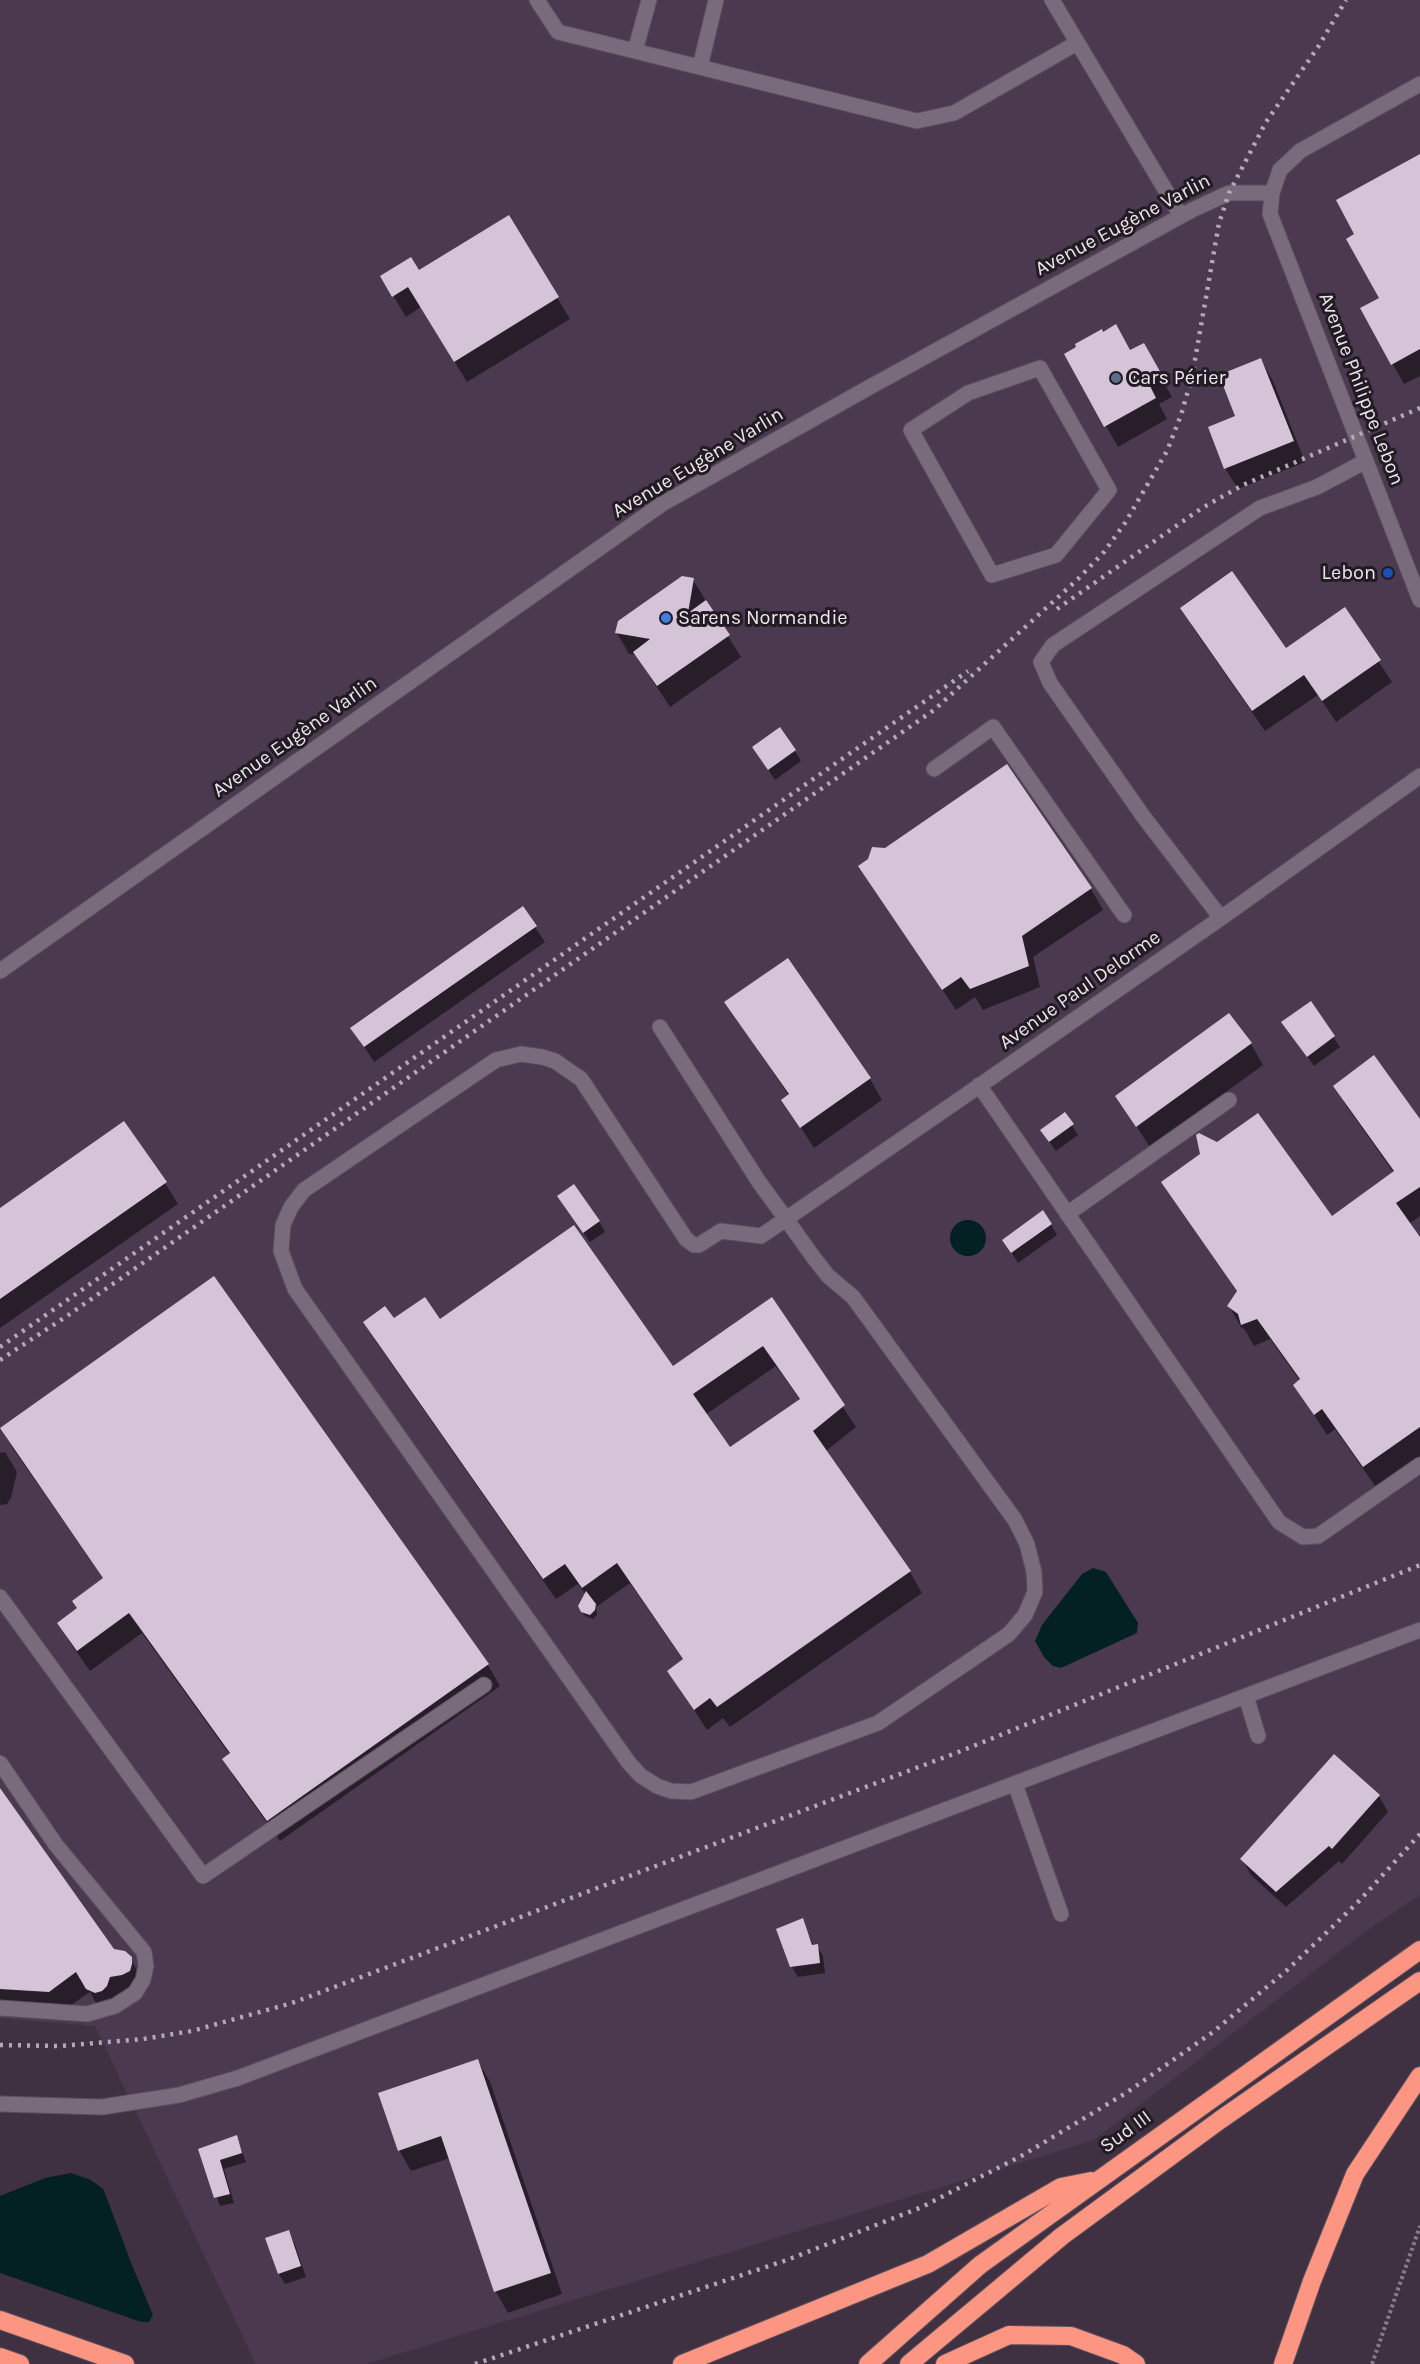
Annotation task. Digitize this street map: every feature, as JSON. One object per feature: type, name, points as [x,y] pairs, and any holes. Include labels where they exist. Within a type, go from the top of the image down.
[{"type":"highway","name":"Sud III","points":[[868,2364],[980,2265],[1420,1950]]},
{"type":"highway","points":[[909,2364],[1062,2236],[1220,2120],[1420,1981]]},
{"type":"highway","points":[[1284,2364],[1312,2281],[1354,2174],[1420,2076]]},
{"type":"highway","points":[[681,2364],[928,2264],[1061,2187],[1099,2180]]},
{"type":"highway","points":[[0,2320],[125,2364]]},
{"type":"highway","points":[[945,2364],[1008,2336],[1071,2336],[1124,2355],[1136,2364]]},
{"type":"highway","points":[[0,2357],[20,2364]]},
{"type":"street","points":[[537,0],[558,32],[917,121],[954,113],[1077,43]]},
{"type":"street","points":[[635,51],[649,0]]},
{"type":"street","points":[[700,67],[716,0]]},
{"type":"street","points":[[1052,0],[1180,216]]},
{"type":"street","points":[[1272,193],[1280,170],[1300,151],[1420,84]]},
{"type":"street","name":"Avenue Eugène Varlin","points":[[0,971],[662,504],[1180,216],[1229,193],[1272,193]]},
{"type":"street","name":"Avenue Philippe Lebon","points":[[1272,193],[1270,214],[1420,600]]},
{"type":"street","points":[[1040,369],[1109,490],[1056,555],[992,575],[910,430],[968,393],[1040,369]]},
{"type":"street","points":[[1221,918],[1143,816],[1050,683],[1041,662],[1053,645],[1260,508],[1317,487],[1366,461]]},
{"type":"street","points":[[934,769],[993,728],[1124,915]]},
{"type":"street","name":"Avenue Paul Delorme","points":[[786,1219],[828,1276],[853,1297],[1015,1520],[1034,1572],[1035,1592],[1028,1609],[1009,1634],[878,1723],[691,1792],[671,1791],[641,1776],[630,1763],[295,1289],[281,1251],[283,1225],[291,1207],[304,1190],[496,1060],[521,1054],[555,1061],[581,1079],[686,1239],[694,1245],[699,1245],[721,1230],[761,1236],[1221,918],[1420,776]]},
{"type":"street","points":[[660,1027],[759,1182],[786,1219]]},
{"type":"street","points":[[979,1085],[1279,1522],[1304,1537],[1318,1536],[1420,1465]]},
{"type":"street","points":[[1067,1214],[1229,1100]]},
{"type":"street","points":[[0,1597],[203,1875],[484,1685]]},
{"type":"street","points":[[0,2104],[102,2107],[142,2103],[207,2088],[1420,1630]]},
{"type":"street","points":[[1246,1696],[1258,1736]]},
{"type":"street","points":[[0,1763],[56,1845],[144,1952],[146,1966],[143,1980],[135,1993],[115,2006],[87,2014],[0,2008]]},
{"type":"street","points":[[1015,1784],[1060,1914]]},
{"type":"path","points":[[1372,2364],[1420,2226]]},
{"type":"shaded area","points":[[0,0],[1420,0],[1420,1895],[1369,1929],[1094,2140],[366,2364],[256,2364],[95,2026],[0,2018]]},
{"type":"shaded area","points":[[968,1220],[981,1225],[986,1238],[981,1251],[968,1256],[955,1251],[950,1238],[955,1225]]},
{"type":"shaded area","points":[[1093,1568],[1106,1572],[1138,1623],[1137,1633],[1061,1668],[1053,1666],[1044,1657],[1035,1641],[1042,1625],[1082,1574]]},
{"type":"shaded area","points":[[71,2173],[91,2180],[103,2189],[153,2315],[149,2322],[141,2322],[0,2273],[0,2196],[45,2178]]},
{"type":"building","points":[[1420,154],[1420,349],[1391,365],[1360,308],[1379,298],[1346,239],[1354,234],[1336,200]]},
{"type":"building","points":[[509,215],[559,297],[454,362],[408,287],[392,297],[380,276],[411,257],[419,270]]},
{"type":"building","name":"Cars Périer","points":[[1116,324],[1130,350],[1144,343],[1162,375],[1148,382],[1156,398],[1104,427],[1064,354],[1076,347],[1075,344]]},
{"type":"building","points":[[1261,358],[1294,441],[1224,469],[1208,427],[1235,416],[1219,375]]},
{"type":"building","points":[[1232,571],[1286,648],[1345,607],[1381,660],[1322,701],[1304,675],[1252,711],[1180,608]]},
{"type":"building","points":[[682,576],[694,578],[688,613],[706,600],[730,635],[657,686],[633,652],[650,639],[615,633],[618,621]]},
{"type":"building","points":[[780,727],[796,750],[768,770],[752,747]]},
{"type":"building","points":[[1007,764],[1092,888],[1022,936],[1029,966],[970,989],[961,977],[942,990],[858,866],[868,859],[872,847],[885,848]]},
{"type":"building","points":[[523,906],[537,926],[364,1047],[350,1028]]},
{"type":"building","points":[[788,958],[871,1078],[800,1128],[781,1100],[789,1094],[724,1002]]},
{"type":"building","points":[[1311,1001],[1335,1036],[1307,1057],[1281,1022]]},
{"type":"building","points":[[1229,1013],[1252,1043],[1136,1127],[1115,1096]]},
{"type":"building","points":[[1374,1055],[1420,1119],[1420,1187],[1396,1203],[1420,1237],[1420,1427],[1363,1467],[1322,1409],[1314,1415],[1293,1385],[1300,1379],[1257,1319],[1241,1325],[1238,1314],[1227,1306],[1237,1291],[1161,1182],[1200,1154],[1196,1135],[1199,1133],[1217,1142],[1258,1113],[1332,1216],[1394,1171],[1333,1086]]},
{"type":"building","points":[[1065,1112],[1074,1124],[1049,1142],[1040,1130]]},
{"type":"building","points":[[124,1121],[167,1182],[0,1299],[0,1208]]},
{"type":"building","points":[[574,1184],[600,1221],[583,1233],[557,1196]]},
{"type":"building","points":[[1043,1210],[1052,1224],[1011,1253],[1002,1240]]},
{"type":"building","points":[[574,1225],[673,1366],[772,1297],[845,1405],[813,1431],[911,1571],[717,1707],[710,1698],[694,1710],[667,1671],[683,1659],[617,1563],[582,1588],[565,1564],[543,1579],[363,1322],[385,1306],[394,1318],[425,1297],[440,1319]],"holes":[[[763,1346],[800,1399],[730,1447],[693,1394]]]},
{"type":"building","points":[[214,1276],[489,1664],[267,1821],[222,1759],[230,1753],[129,1613],[77,1651],[57,1623],[77,1608],[72,1601],[103,1578],[0,1428]]},
{"type":"building","points":[[586,1591],[596,1604],[595,1610],[590,1615],[581,1612],[578,1606]]},
{"type":"building","points":[[1334,1754],[1380,1795],[1332,1849],[1329,1846],[1276,1892],[1240,1859]]},
{"type":"building","points":[[0,1788],[114,1949],[125,1951],[132,1957],[130,1971],[110,1977],[107,1986],[102,1991],[95,1993],[86,1989],[76,1972],[49,1992],[0,1989]]},
{"type":"building","points":[[803,1918],[812,1945],[818,1944],[820,1963],[790,1967],[776,1929]]},
{"type":"building","points":[[478,2059],[551,2273],[494,2292],[441,2136],[398,2151],[378,2093]]},
{"type":"building","points":[[237,2135],[242,2153],[220,2160],[230,2194],[214,2198],[198,2149]]},
{"type":"building","points":[[289,2230],[301,2266],[278,2274],[265,2238]]},
{"type":"railway","points":[[0,1360],[67,1316],[934,710],[1078,579],[1104,552],[1125,523],[1167,451],[1192,377],[1219,223],[1229,193],[1266,122],[1318,47],[1346,0]]},
{"type":"railway","points":[[1057,609],[1202,508],[1243,485],[1420,408]]},
{"type":"railway","points":[[0,1347],[968,671]]},
{"type":"railway","points":[[0,2045],[61,2046],[143,2039],[192,2031],[292,2003],[956,1753],[1420,1565]]},
{"type":"railway","points":[[475,2364],[787,2260],[922,2207],[1023,2155],[1126,2093],[1213,2032],[1286,1971],[1324,1935],[1360,1900],[1420,1834]]},
{"type":"place","name":"Cars Périer","points":[[1116,378]]},
{"type":"place","name":"Lebon","points":[[1388,573]]},
{"type":"place","name":"Sarens Normandie","points":[[666,618]]}]
